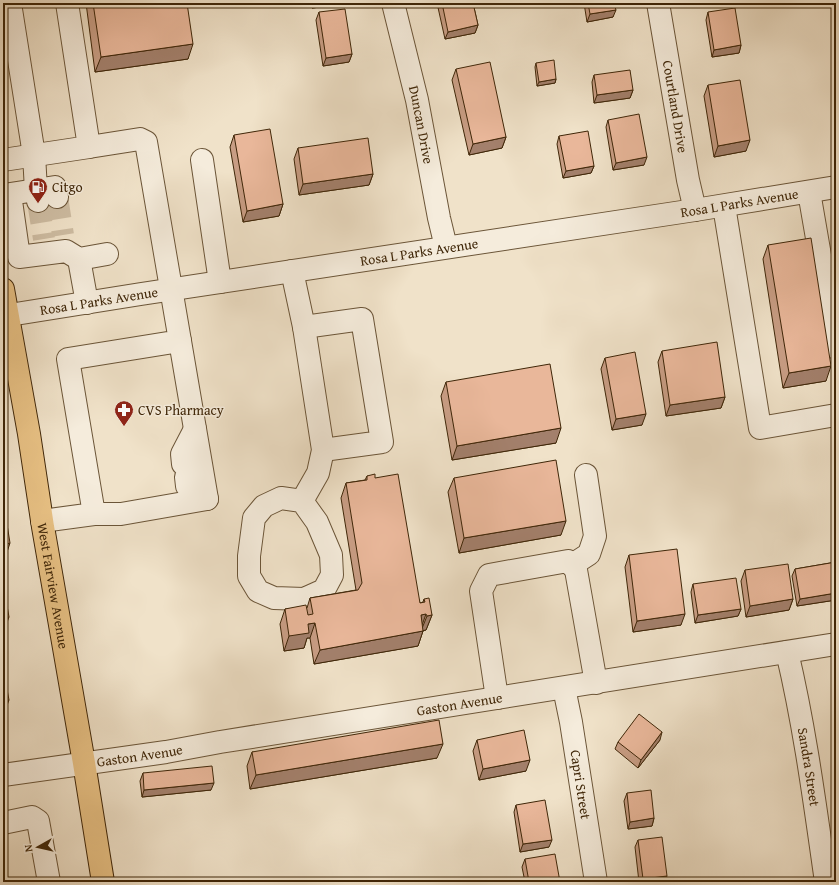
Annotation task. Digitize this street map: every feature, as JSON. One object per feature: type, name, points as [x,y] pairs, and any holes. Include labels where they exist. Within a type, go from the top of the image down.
[{"type":"main road","name":"West Fairview Avenue","points":[[3,289],[5,316],[29,434],[42,521],[84,763],[102,882]]},
{"type":"street","points":[[10,3],[34,155],[44,196],[10,194],[19,257],[60,247],[107,254]]},
{"type":"street","points":[[67,3],[89,146]]},
{"type":"street","name":"Duncan Drive","points":[[393,3],[417,100],[439,218],[446,247]]},
{"type":"street","name":"Courtland Drive","points":[[658,3],[688,180],[695,210]]},
{"type":"street","points":[[3,160],[140,139],[146,142],[207,499]]},
{"type":"street","points":[[202,160],[220,282]]},
{"type":"street","name":"Rosa L Parks Avenue","points":[[5,316],[170,289],[724,206],[836,187]]},
{"type":"street","points":[[809,192],[836,348]]},
{"type":"street","points":[[724,206],[760,428],[836,415]]},
{"type":"street","points":[[60,247],[87,303]]},
{"type":"street","points":[[292,271],[304,327],[323,450],[318,473],[302,501]]},
{"type":"street","points":[[304,327],[362,318],[382,442],[323,450]]},
{"type":"street","points":[[94,514],[68,359],[180,341]]},
{"type":"street","points":[[195,429],[182,454],[187,486],[207,499]]},
{"type":"street","points":[[572,565],[589,554],[595,536],[586,475]]},
{"type":"street","points":[[281,498],[302,501],[317,522],[331,555],[332,575],[324,590],[304,598],[274,598],[258,591],[249,576],[249,556],[254,518],[264,506],[281,498]]},
{"type":"street","points":[[42,521],[94,514],[120,514],[207,499]]},
{"type":"street","points":[[497,698],[481,591],[490,575],[568,561],[576,570],[596,682]]},
{"type":"street","name":"Gaston Avenue","points":[[3,775],[166,752],[228,740],[836,644]]},
{"type":"street","name":"Sandra Street","points":[[788,652],[796,687],[826,882]]},
{"type":"street","name":"Capri Street","points":[[564,688],[571,722],[596,882]]},
{"type":"street","points":[[3,823],[32,817],[38,821],[49,882]]},
{"type":"building","points":[[93,3],[187,3],[193,44],[101,57]]},
{"type":"building","points":[[442,3],[473,3],[478,25],[448,32]]},
{"type":"building","points":[[588,3],[614,3],[616,10],[590,14]]},
{"type":"building","points":[[735,8],[741,45],[714,50],[708,12]]},
{"type":"building","points":[[345,9],[352,54],[326,58],[319,12]]},
{"type":"building","points":[[554,60],[556,79],[539,82],[536,63]]},
{"type":"building","points":[[490,62],[506,137],[473,144],[456,69]]},
{"type":"building","points":[[630,70],[633,90],[597,95],[594,75]]},
{"type":"building","points":[[740,80],[750,140],[718,146],[708,85]]},
{"type":"building","points":[[639,114],[647,157],[616,163],[608,120]]},
{"type":"building","points":[[270,129],[283,204],[247,211],[234,135]]},
{"type":"building","points":[[588,131],[594,166],[566,171],[559,136]]},
{"type":"building","points":[[368,138],[373,174],[303,184],[298,148]]},
{"type":"building","points":[[811,238],[831,366],[789,373],[768,245]]},
{"type":"building","points":[[717,342],[725,397],[670,405],[662,351]]},
{"type":"building","points":[[635,352],[646,414],[616,419],[605,358]]},
{"type":"building","points":[[550,364],[561,428],[457,446],[446,382]]},
{"type":"building","points":[[556,460],[566,521],[464,538],[454,478]]},
{"type":"building","points":[[375,474],[375,478],[398,474],[420,603],[425,602],[424,599],[429,598],[432,615],[421,615],[423,631],[320,650],[315,623],[308,624],[309,633],[289,636],[285,609],[306,605],[308,615],[313,614],[310,598],[358,590],[362,583],[346,483],[367,480],[367,476]]},
{"type":"building","points":[[3,512],[5,512],[10,543],[3,545]]},
{"type":"building","points":[[677,549],[685,614],[637,621],[629,555]]},
{"type":"building","points":[[836,562],[836,593],[800,599],[795,569]]},
{"type":"building","points":[[788,564],[793,599],[750,606],[745,570]]},
{"type":"building","points":[[736,578],[741,609],[698,615],[693,584]]},
{"type":"building","points":[[3,583],[9,617],[3,618]]},
{"type":"building","points":[[3,668],[9,700],[3,701]]},
{"type":"building","points":[[639,714],[662,732],[641,760],[618,742]]},
{"type":"building","points":[[439,720],[443,744],[256,775],[252,752]]},
{"type":"building","points":[[524,730],[530,760],[483,769],[477,740]]},
{"type":"building","points":[[212,766],[214,783],[144,790],[143,773]]},
{"type":"building","points":[[651,790],[654,818],[630,822],[627,793]]},
{"type":"building","points":[[545,800],[552,840],[523,844],[516,805]]},
{"type":"building","points":[[662,837],[667,876],[643,879],[638,840]]},
{"type":"building","points":[[555,854],[560,882],[529,882],[525,859]]},
{"type":"tunnel","points":[[57,197],[63,235]]},
{"type":"tunnel","points":[[38,201],[44,239]]},
{"type":"place","name":"Citgo","points":[[38,204]]},
{"type":"place","name":"CVS Pharmacy","points":[[124,427]]}]
